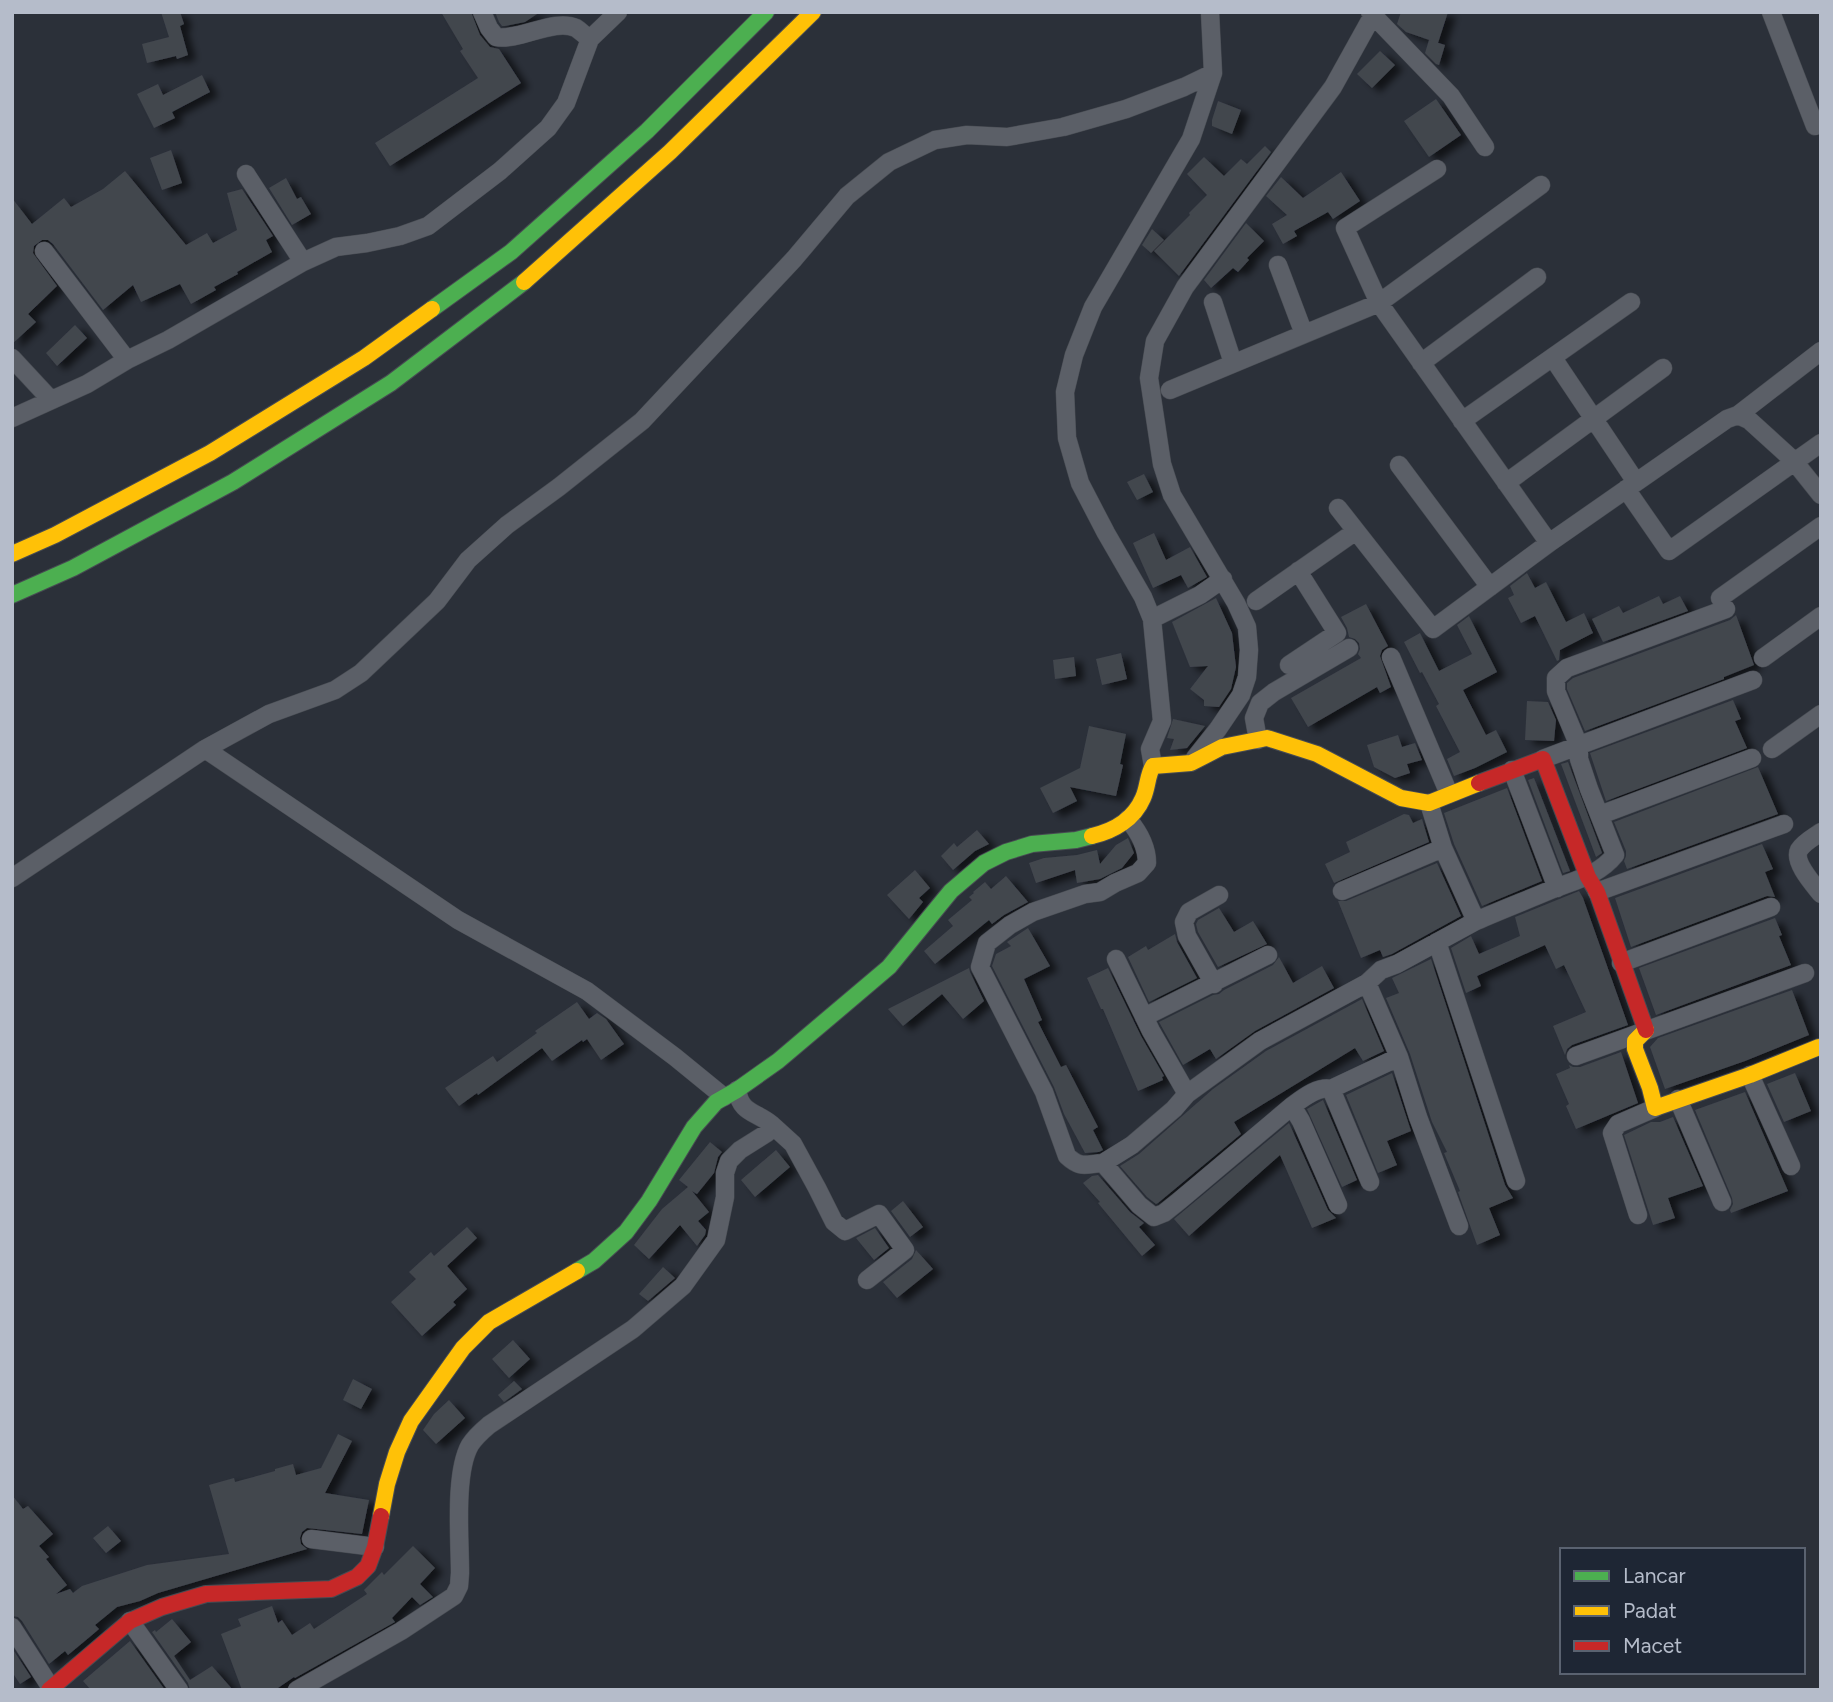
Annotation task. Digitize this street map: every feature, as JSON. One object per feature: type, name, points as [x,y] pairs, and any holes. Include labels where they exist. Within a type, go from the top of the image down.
[{"type":"main road","points":[[12,554],[55,535],[210,453],[387,342],[511,252],[647,131],[766,12]]},
{"type":"main road","points":[[12,595],[73,568],[233,482],[391,383],[535,274],[670,152],[813,12]]},
{"type":"main road","points":[[50,1689],[130,1621],[162,1607],[206,1594],[331,1589],[357,1577],[368,1566],[387,1484],[411,1421],[463,1348],[489,1322],[594,1261],[626,1232],[649,1201],[694,1127],[716,1102],[778,1061],[889,967],[951,891],[984,863],[1006,852],[1032,844],[1076,841],[1107,833],[1128,819],[1143,798],[1153,766],[1191,763],[1222,747],[1267,738],[1317,754],[1401,798],[1429,803],[1543,759],[1593,884],[1646,1030],[1635,1041],[1635,1049],[1655,1108],[1819,1047]]},
{"type":"street","points":[[482,12],[496,37],[505,38],[560,26],[577,29],[590,39]]},
{"type":"street","points":[[12,418],[87,384],[303,262],[336,247],[400,236],[428,226],[500,171],[548,128],[566,103],[590,39],[618,12]]},
{"type":"street","points":[[1153,766],[1150,749],[1162,721],[1152,619],[1143,597],[1080,483],[1066,438],[1065,392],[1074,355],[1093,307],[1191,139],[1213,73],[1210,12]]},
{"type":"street","points":[[1771,12],[1815,126]]},
{"type":"street","points":[[1191,763],[1241,695],[1247,677],[1249,650],[1247,627],[1223,579],[1172,495],[1162,464],[1149,378],[1155,341],[1185,287],[1334,87],[1371,13],[1451,96],[1485,147]]},
{"type":"street","points":[[12,878],[205,749],[269,714],[335,690],[361,673],[437,601],[468,559],[507,525],[642,421],[794,259],[847,196],[889,162],[935,140],[967,135],[1007,136],[1063,127],[1126,109],[1213,73]]},
{"type":"street","points":[[1437,169],[1345,228],[1379,303],[1549,543]]},
{"type":"street","points":[[246,174],[303,262]]},
{"type":"street","points":[[1170,390],[1379,303],[1541,185]]},
{"type":"street","points":[[44,251],[127,360]]},
{"type":"street","points":[[1278,265],[1304,334]]},
{"type":"street","points":[[1421,363],[1537,277]]},
{"type":"street","points":[[1213,302],[1233,363]]},
{"type":"street","points":[[1462,421],[1632,302]]},
{"type":"street","points":[[1338,508],[1433,629],[1631,485],[1727,419],[1738,415],[1821,351]]},
{"type":"street","points":[[12,358],[51,400]]},
{"type":"street","points":[[1553,358],[1594,419],[1670,551],[1821,443]]},
{"type":"street","points":[[1506,483],[1663,368]]},
{"type":"street","points":[[1738,415],[1749,420],[1795,462],[1821,495]]},
{"type":"street","points":[[1399,465],[1490,587]]},
{"type":"street","points":[[1593,884],[1615,855],[1589,789],[1580,760],[1580,746],[1556,691],[1556,678],[1567,668],[1723,603],[1821,526]]},
{"type":"street","points":[[1256,601],[1356,531]]},
{"type":"street","points":[[1289,665],[1337,633],[1298,571]]},
{"type":"street","points":[[1152,619],[1200,595],[1223,579]]},
{"type":"street","points":[[1763,658],[1821,616]]},
{"type":"street","points":[[1258,740],[1254,718],[1260,703],[1349,648]]},
{"type":"street","points":[[1391,657],[1449,794]]},
{"type":"street","points":[[1543,759],[1753,680]]},
{"type":"street","points":[[1772,750],[1821,714]]},
{"type":"street","points":[[205,749],[458,920],[587,991],[675,1057],[730,1093],[747,1111],[768,1121],[793,1144],[834,1222],[845,1231],[879,1214],[905,1250],[867,1279]]},
{"type":"street","points":[[1600,815],[1752,758]]},
{"type":"street","points":[[1512,770],[1557,888]]},
{"type":"street","points":[[1429,803],[1443,848],[1476,921]]},
{"type":"street","points":[[1128,819],[1138,830],[1145,850],[1147,863],[1138,873],[1100,892],[1085,894],[1032,912],[1010,925],[987,943],[980,967],[1044,1092],[1067,1156],[1080,1165],[1103,1163],[1132,1145],[1174,1109],[1187,1094],[1260,1041],[1367,983],[1381,970],[1476,921],[1557,888],[1593,884],[1784,824]]},
{"type":"street","points":[[1821,832],[1806,842],[1797,857],[1821,894]]},
{"type":"street","points":[[1342,891],[1443,848]]},
{"type":"street","points":[[1214,984],[1186,936],[1184,922],[1189,912],[1219,895]]},
{"type":"street","points":[[1621,963],[1771,907]]},
{"type":"street","points":[[1437,942],[1516,1181]]},
{"type":"street","points":[[1144,1017],[1268,955]]},
{"type":"street","points":[[1116,959],[1162,1052],[1187,1094]]},
{"type":"street","points":[[1576,1056],[1805,973]]},
{"type":"street","points":[[1367,983],[1399,1057],[1418,1117],[1460,1226]]},
{"type":"street","points":[[1103,1163],[1139,1205],[1154,1217],[1164,1213],[1304,1097],[1324,1088],[1331,1089],[1399,1057]]},
{"type":"street","points":[[1750,1074],[1791,1166]]},
{"type":"street","points":[[1331,1089],[1370,1182]]},
{"type":"street","points":[[1678,1099],[1722,1202]]},
{"type":"street","points":[[1292,1106],[1338,1205]]},
{"type":"street","points":[[1638,1215],[1612,1133],[1614,1128],[1625,1120],[1655,1108]]},
{"type":"street","points":[[297,1690],[401,1631],[454,1596],[459,1586],[460,1573],[460,1481],[468,1448],[476,1436],[633,1329],[683,1286],[716,1240],[729,1161],[740,1150],[767,1133],[771,1124]]},
{"type":"street","points":[[311,1539],[374,1547]]},
{"type":"street","points":[[130,1621],[179,1690]]},
{"type":"street","points":[[12,1627],[50,1689]]},
{"type":"building","points":[[161,12],[180,12],[184,24],[180,26],[188,55],[147,63],[142,44],[169,37]]},
{"type":"building","points":[[441,12],[471,12],[480,35],[490,47],[499,49],[521,83],[390,166],[375,143],[478,78],[460,51],[463,49]]},
{"type":"building","points":[[495,12],[540,12],[525,22],[502,26]]},
{"type":"building","points":[[1401,12],[1448,12],[1438,43],[1406,32],[1397,24]]},
{"type":"building","points":[[1429,40],[1445,45],[1439,65],[1425,53]]},
{"type":"building","points":[[1380,51],[1395,65],[1372,88],[1357,74]]},
{"type":"building","points":[[202,75],[210,92],[172,112],[175,118],[154,128],[137,94],[158,84],[163,95]]},
{"type":"building","points":[[1436,99],[1461,135],[1429,157],[1404,121]]},
{"type":"building","points":[[1218,101],[1241,110],[1232,134],[1212,126]]},
{"type":"building","points":[[1265,146],[1271,152],[1179,276],[1154,251],[1207,195],[1187,174],[1204,157],[1224,176],[1241,159],[1247,164]]},
{"type":"building","points":[[171,150],[182,183],[162,190],[150,158]]},
{"type":"building","points":[[125,171],[186,245],[207,233],[213,243],[237,230],[227,193],[242,189],[273,236],[266,240],[272,252],[191,304],[180,284],[141,302],[133,285],[103,310],[53,244],[42,240],[34,246],[33,253],[57,286],[28,314],[36,322],[12,344],[12,198],[32,224],[64,198],[71,207],[103,189]]},
{"type":"building","points":[[1341,172],[1360,201],[1333,219],[1328,212],[1294,231],[1297,236],[1283,244],[1272,224],[1287,215],[1266,196],[1281,177],[1303,198]]},
{"type":"building","points":[[286,178],[297,199],[301,197],[311,214],[292,225],[269,188]]},
{"type":"building","points":[[1246,223],[1264,241],[1247,258],[1249,260],[1238,272],[1233,268],[1211,288],[1204,280]]},
{"type":"building","points":[[1152,229],[1164,240],[1151,253],[1142,245]]},
{"type":"building","points":[[75,325],[87,338],[57,366],[46,353]]},
{"type":"building","points":[[1144,474],[1153,492],[1137,500],[1127,482]]},
{"type":"building","points":[[1154,533],[1166,560],[1190,547],[1207,577],[1188,588],[1181,575],[1153,588],[1133,543]]},
{"type":"building","points":[[1527,573],[1535,588],[1546,582],[1566,622],[1584,613],[1593,633],[1560,650],[1557,661],[1535,616],[1521,623],[1508,598],[1514,595],[1510,586]]},
{"type":"building","points":[[1659,596],[1663,604],[1680,596],[1688,611],[1603,642],[1592,619],[1619,606],[1623,613]]},
{"type":"building","points":[[1216,598],[1232,633],[1236,667],[1231,689],[1219,707],[1204,706],[1204,700],[1190,689],[1208,666],[1190,667],[1172,622]]},
{"type":"building","points":[[1366,604],[1388,646],[1382,650],[1380,656],[1391,687],[1380,693],[1377,687],[1308,727],[1291,698],[1361,658],[1358,654],[1359,643],[1349,637],[1341,617]]},
{"type":"building","points":[[1736,615],[1754,665],[1724,679],[1585,731],[1567,689],[1567,683],[1573,678],[1730,620]]},
{"type":"building","points":[[1469,616],[1497,672],[1463,690],[1486,735],[1496,730],[1507,752],[1454,776],[1447,759],[1460,752],[1436,706],[1439,704],[1404,642],[1420,633],[1439,671],[1472,654],[1457,625]]},
{"type":"building","points":[[1121,653],[1127,679],[1102,685],[1096,659]]},
{"type":"building","points":[[1074,657],[1076,676],[1055,679],[1053,660]]},
{"type":"building","points":[[1733,700],[1741,719],[1735,721],[1747,748],[1606,801],[1590,753]]},
{"type":"building","points":[[1527,701],[1548,702],[1556,720],[1554,741],[1525,740]]},
{"type":"building","points":[[1173,719],[1205,726],[1187,748],[1170,750],[1174,739],[1167,738]]},
{"type":"building","points":[[1089,726],[1126,734],[1116,796],[1070,787],[1077,801],[1053,813],[1040,788],[1080,768]]},
{"type":"building","points":[[1398,735],[1402,747],[1415,743],[1422,760],[1407,764],[1410,773],[1395,778],[1374,767],[1367,745]]},
{"type":"building","points":[[1568,762],[1602,853],[1596,857],[1561,764]]},
{"type":"building","points":[[1758,767],[1778,814],[1627,869],[1624,861],[1626,851],[1614,822]]},
{"type":"building","points":[[1534,778],[1570,871],[1563,873],[1528,780]]},
{"type":"building","points":[[1507,788],[1542,881],[1482,906],[1454,844],[1444,813]]},
{"type":"building","points":[[1404,814],[1409,815],[1413,823],[1422,819],[1429,842],[1334,883],[1325,864],[1350,852],[1346,842]]},
{"type":"building","points":[[977,830],[989,844],[975,851],[953,870],[941,856],[954,843],[957,847]]},
{"type":"building","points":[[1128,838],[1134,853],[1122,868],[1100,879],[1077,883],[1075,870],[1036,883],[1029,863],[1097,850],[1100,864],[1116,845]]},
{"type":"building","points":[[1762,844],[1773,869],[1765,872],[1775,897],[1767,896],[1631,947],[1615,898]]},
{"type":"building","points":[[1437,863],[1461,916],[1392,954],[1383,957],[1380,950],[1361,958],[1338,901],[1346,901]]},
{"type":"building","points":[[915,870],[930,888],[919,898],[923,902],[909,919],[887,895]]},
{"type":"building","points":[[1006,876],[1028,902],[992,924],[989,920],[935,964],[924,951],[953,926],[948,920],[972,900],[969,897],[985,882],[991,889]]},
{"type":"building","points":[[1579,891],[1628,1025],[1572,1045],[1565,1055],[1553,1026],[1586,1012],[1564,965],[1556,969],[1545,945],[1477,976],[1481,986],[1466,993],[1451,948],[1471,936],[1479,954],[1520,936],[1515,917]]},
{"type":"building","points":[[1219,908],[1234,932],[1253,921],[1267,944],[1218,967],[1196,924],[1198,920]]},
{"type":"building","points":[[1775,918],[1791,965],[1656,1015],[1639,968]]},
{"type":"building","points":[[1028,928],[1050,966],[1024,979],[1042,1020],[1038,1022],[1061,1067],[1066,1065],[1098,1127],[1093,1130],[1103,1150],[1099,1152],[1085,1153],[992,966],[996,954],[1011,946],[1007,942]]},
{"type":"building","points":[[1175,934],[1197,978],[1149,1002],[1128,957],[1146,946],[1148,950]]},
{"type":"building","points":[[1279,957],[1293,983],[1322,966],[1334,988],[1255,1031],[1216,1059],[1210,1049],[1183,1065],[1159,1022],[1273,965]]},
{"type":"building","points":[[1431,959],[1505,1185],[1513,1198],[1489,1208],[1500,1235],[1477,1245],[1458,1192],[1460,1191],[1444,1153],[1447,1152],[1432,1122],[1410,1054],[1386,998],[1399,993],[1392,978]]},
{"type":"building","points":[[969,968],[984,1001],[963,1019],[942,994],[903,1026],[888,1009]]},
{"type":"building","points":[[1108,968],[1164,1076],[1163,1080],[1138,1091],[1087,978]]},
{"type":"building","points":[[1792,990],[1809,1035],[1665,1089],[1650,1047],[1658,1038]]},
{"type":"building","points":[[1362,999],[1384,1051],[1363,1061],[1355,1048],[1234,1122],[1241,1134],[1156,1204],[1120,1166],[1139,1154],[1213,1089],[1266,1051]]},
{"type":"building","points":[[577,1002],[589,1019],[597,1013],[606,1019],[624,1044],[601,1060],[587,1039],[552,1061],[542,1048],[459,1106],[445,1088],[493,1056],[497,1062]]},
{"type":"building","points":[[1621,1052],[1638,1103],[1576,1129],[1556,1074],[1570,1068],[1569,1065],[1580,1067]]},
{"type":"building","points":[[1392,1073],[1411,1131],[1387,1141],[1397,1165],[1378,1173],[1346,1095]]},
{"type":"building","points":[[1795,1073],[1811,1111],[1784,1122],[1767,1084]]},
{"type":"building","points":[[1745,1092],[1788,1191],[1731,1213],[1732,1198],[1695,1110]]},
{"type":"building","points":[[1323,1100],[1357,1180],[1342,1187],[1307,1109]]},
{"type":"building","points":[[1673,1117],[1703,1186],[1668,1198],[1675,1218],[1653,1225],[1624,1135],[1651,1122]]},
{"type":"building","points":[[1289,1123],[1328,1210],[1336,1218],[1312,1228],[1280,1155],[1189,1236],[1174,1219]]},
{"type":"building","points":[[710,1142],[722,1152],[714,1173],[697,1194],[692,1191],[709,1212],[698,1221],[706,1230],[705,1235],[697,1246],[680,1225],[649,1259],[634,1245],[662,1209],[688,1187],[679,1180]]},
{"type":"building","points":[[776,1150],[790,1167],[755,1197],[741,1180]]},
{"type":"building","points":[[1098,1175],[1130,1212],[1144,1223],[1139,1227],[1155,1245],[1142,1256],[1083,1183]]},
{"type":"building","points":[[903,1201],[923,1227],[910,1237],[891,1211]]},
{"type":"building","points":[[467,1227],[477,1238],[447,1266],[467,1289],[453,1302],[456,1305],[422,1336],[391,1302],[416,1279],[409,1272],[431,1252],[434,1256]]},
{"type":"building","points":[[875,1228],[889,1248],[874,1260],[856,1238]]},
{"type":"building","points":[[916,1250],[933,1269],[897,1298],[883,1282],[912,1259]]},
{"type":"building","points":[[663,1267],[675,1278],[648,1301],[639,1294]]},
{"type":"building","points":[[513,1340],[530,1359],[509,1378],[492,1359]]},
{"type":"building","points":[[353,1379],[372,1389],[361,1409],[343,1400]]},
{"type":"building","points":[[514,1381],[522,1389],[504,1402],[498,1395]]},
{"type":"building","points":[[449,1400],[465,1418],[436,1444],[423,1430],[434,1414]]},
{"type":"building","points":[[338,1434],[352,1441],[325,1493],[369,1500],[362,1534],[307,1528],[300,1538],[301,1544],[307,1549],[117,1607],[95,1625],[99,1629],[92,1635],[68,1655],[65,1651],[49,1664],[22,1621],[12,1616],[12,1495],[23,1509],[28,1506],[53,1534],[39,1546],[67,1585],[56,1594],[70,1589],[73,1593],[82,1586],[147,1565],[229,1554],[209,1485],[234,1478],[235,1482],[293,1464],[296,1475],[321,1468]]},
{"type":"building","points":[[108,1526],[121,1541],[106,1553],[93,1538]]},
{"type":"building","points":[[413,1546],[435,1568],[420,1584],[433,1597],[420,1605],[412,1597],[392,1618],[395,1622],[275,1690],[242,1690],[221,1634],[241,1626],[238,1619],[272,1606],[278,1623],[282,1620],[292,1635],[310,1623],[314,1629],[367,1594],[364,1590],[382,1572],[384,1575]]},
{"type":"building","points":[[172,1619],[191,1642],[174,1656],[190,1680],[212,1666],[233,1690],[190,1690],[188,1683],[152,1632],[156,1632]]},
{"type":"building","points":[[130,1641],[165,1690],[91,1690],[83,1681]]},
{"type":"building","points":[[12,1648],[31,1677],[20,1684],[12,1672]]},
{"type":"traffic: fast","points":[[432,309],[511,252],[647,131],[766,12]]},
{"type":"traffic: fast","points":[[12,595],[73,568],[233,482],[391,383],[524,282]]},
{"type":"traffic: fast","points":[[577,1271],[594,1261],[626,1232],[649,1201],[694,1127],[716,1102],[778,1061],[889,967],[951,891],[984,863],[1006,852],[1032,844],[1092,836]]},
{"type":"traffic: slow","points":[[524,282],[670,152],[813,12]]},
{"type":"traffic: slow","points":[[12,554],[55,535],[210,453],[364,358],[432,309]]},
{"type":"traffic: slow","points":[[1092,836],[1108,831],[1129,818],[1143,798],[1153,766],[1191,763],[1222,747],[1267,738],[1317,754],[1401,798],[1429,803],[1479,783]]},
{"type":"traffic: slow","points":[[1646,1030],[1635,1041],[1635,1049],[1655,1108],[1750,1075],[1819,1047]]},
{"type":"traffic: slow","points":[[381,1516],[397,1452],[411,1421],[463,1348],[489,1322],[577,1271]]},
{"type":"traffic: jam","points":[[1479,783],[1543,759],[1588,877],[1597,892],[1646,1030]]},
{"type":"traffic: jam","points":[[49,1690],[130,1621],[162,1607],[206,1594],[331,1589],[357,1577],[368,1566],[381,1516]]}]
